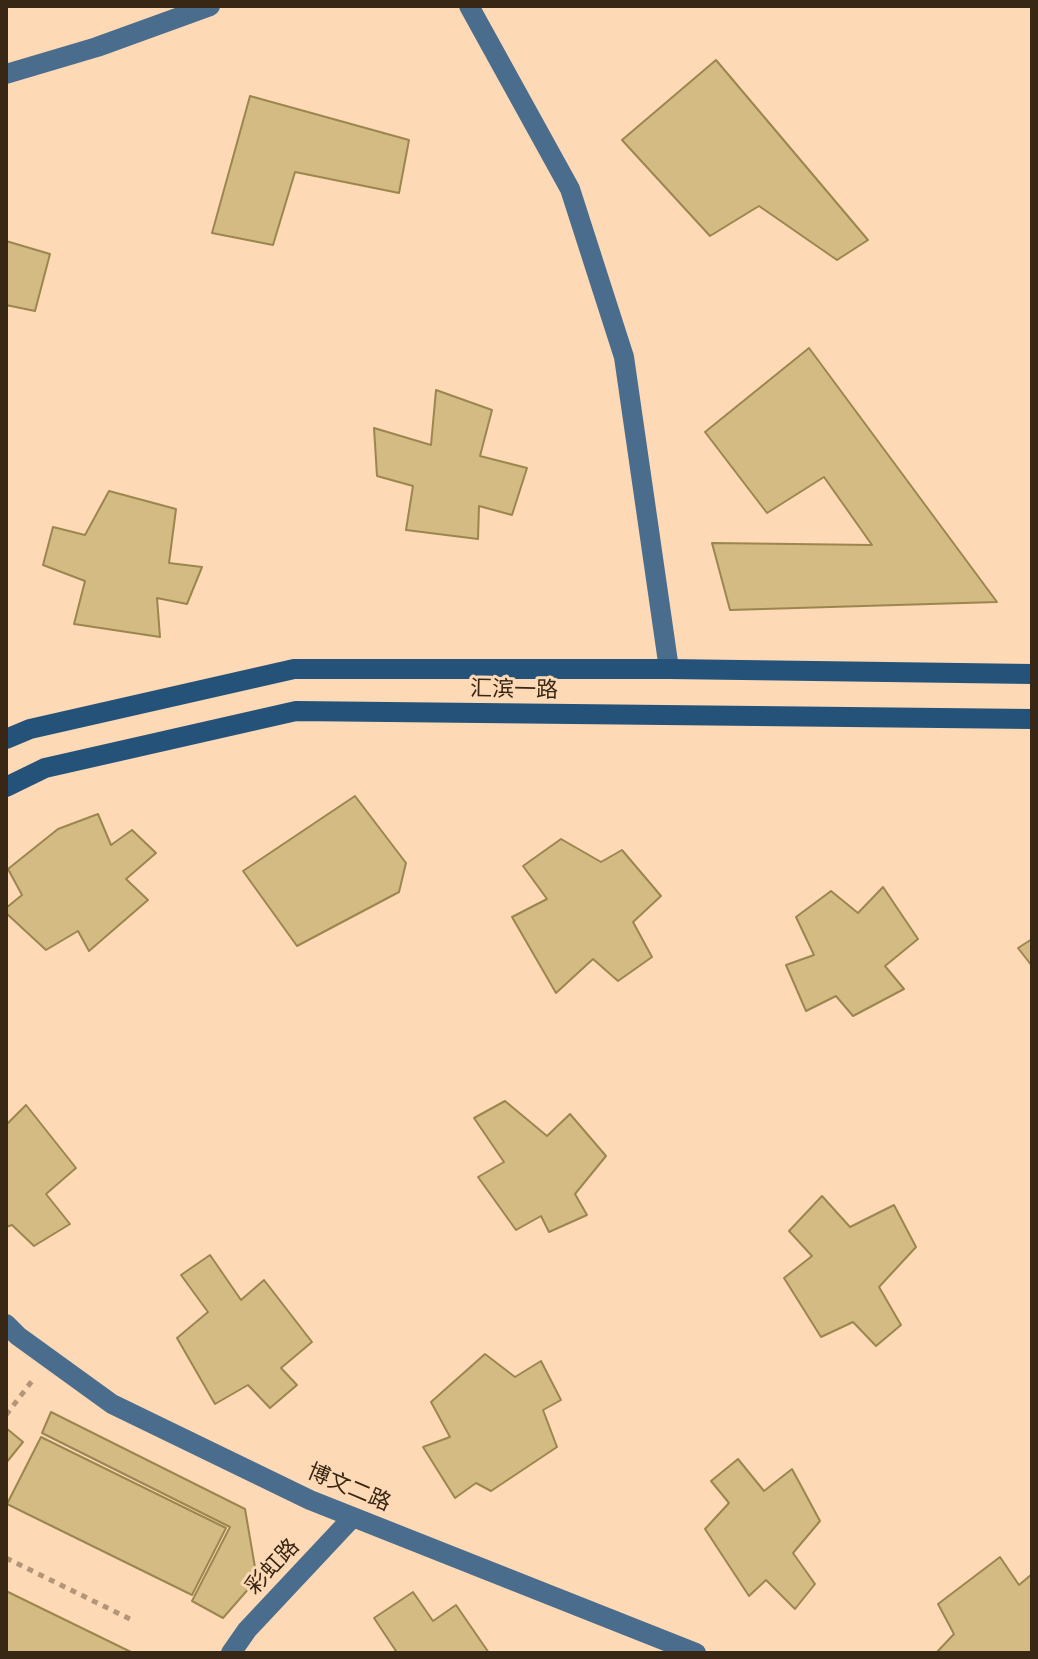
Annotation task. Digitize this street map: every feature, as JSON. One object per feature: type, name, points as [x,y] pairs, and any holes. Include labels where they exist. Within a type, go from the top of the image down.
[{"type":"main road","name":"汇滨一路","points":[[6,739],[30,729],[294,669],[669,669],[1032,674]]},
{"type":"main road","name":"汇滨一路","points":[[6,787],[45,768],[296,711],[1032,719]]},
{"type":"street","points":[[6,74],[97,47],[210,6]]},
{"type":"street","points":[[469,6],[570,189],[624,357],[669,669]]},
{"type":"street","name":"博文二路","points":[[6,1324],[112,1404],[310,1500],[696,1653]]},
{"type":"street","name":"彩虹路","points":[[231,1653],[247,1630],[353,1517]]},
{"type":"path","points":[[6,1415],[41,1370]]},
{"type":"path","points":[[6,1558],[134,1621]]},
{"type":"building","points":[[716,60],[868,240],[837,260],[759,206],[710,236],[622,140]]},
{"type":"building","points":[[250,96],[409,140],[399,193],[295,172],[273,245],[212,233]]},
{"type":"building","points":[[6,241],[50,254],[35,311],[6,305]]},
{"type":"building","points":[[809,348],[997,602],[730,610],[712,543],[872,545],[824,477],[767,513],[705,432]]},
{"type":"building","points":[[436,390],[492,410],[480,456],[527,468],[512,515],[479,506],[478,539],[406,530],[413,486],[377,476],[374,428],[431,445]]},
{"type":"building","points":[[109,491],[176,509],[169,563],[202,567],[187,604],[157,598],[160,637],[74,624],[85,581],[43,565],[53,527],[85,535]]},
{"type":"building","points":[[355,796],[406,863],[399,892],[297,946],[243,871]]},
{"type":"building","points":[[98,814],[111,845],[132,830],[156,853],[126,879],[148,900],[89,951],[78,931],[46,950],[6,913],[6,908],[22,895],[8,869],[58,829]]},
{"type":"building","points":[[561,839],[601,862],[622,850],[661,896],[633,922],[652,957],[618,981],[593,959],[556,993],[512,917],[547,899],[523,866]]},
{"type":"building","points":[[883,887],[918,939],[885,966],[904,989],[853,1016],[836,996],[806,1011],[786,965],[814,955],[796,917],[831,891],[858,913]]},
{"type":"building","points":[[1032,939],[1032,966],[1018,948]]},
{"type":"building","points":[[505,1101],[547,1136],[570,1114],[606,1156],[575,1194],[587,1215],[549,1232],[541,1216],[516,1230],[478,1177],[504,1162],[474,1118]]},
{"type":"building","points":[[26,1105],[76,1168],[46,1194],[70,1224],[34,1246],[12,1225],[6,1227],[6,1125]]},
{"type":"building","points":[[822,1196],[850,1227],[894,1205],[916,1247],[879,1287],[901,1325],[876,1346],[853,1322],[821,1337],[784,1278],[812,1256],[789,1231]]},
{"type":"building","points":[[210,1255],[241,1300],[264,1280],[312,1342],[281,1368],[297,1385],[270,1408],[248,1385],[215,1404],[177,1338],[208,1312],[181,1275]]},
{"type":"building","points":[[485,1354],[515,1377],[541,1361],[561,1400],[543,1410],[557,1447],[491,1491],[476,1483],[455,1498],[423,1447],[450,1437],[431,1402]]},
{"type":"building","points":[[51,1412],[245,1509],[257,1579],[223,1618],[192,1601],[230,1527],[42,1433]]},
{"type":"building","points":[[6,1428],[23,1442],[6,1463]]},
{"type":"building","points":[[41,1437],[226,1528],[192,1595],[7,1504]]},
{"type":"building","points":[[738,1459],[764,1491],[792,1469],[820,1521],[793,1553],[815,1584],[795,1609],[766,1580],[749,1596],[705,1529],[729,1503],[711,1481]]},
{"type":"building","points":[[1000,1557],[1019,1585],[1032,1574],[1032,1653],[936,1653],[954,1634],[938,1604]]},
{"type":"building","points":[[6,1591],[133,1653],[6,1653]]},
{"type":"building","points":[[413,1592],[433,1621],[456,1605],[489,1653],[392,1653],[396,1651],[374,1618]]}]
